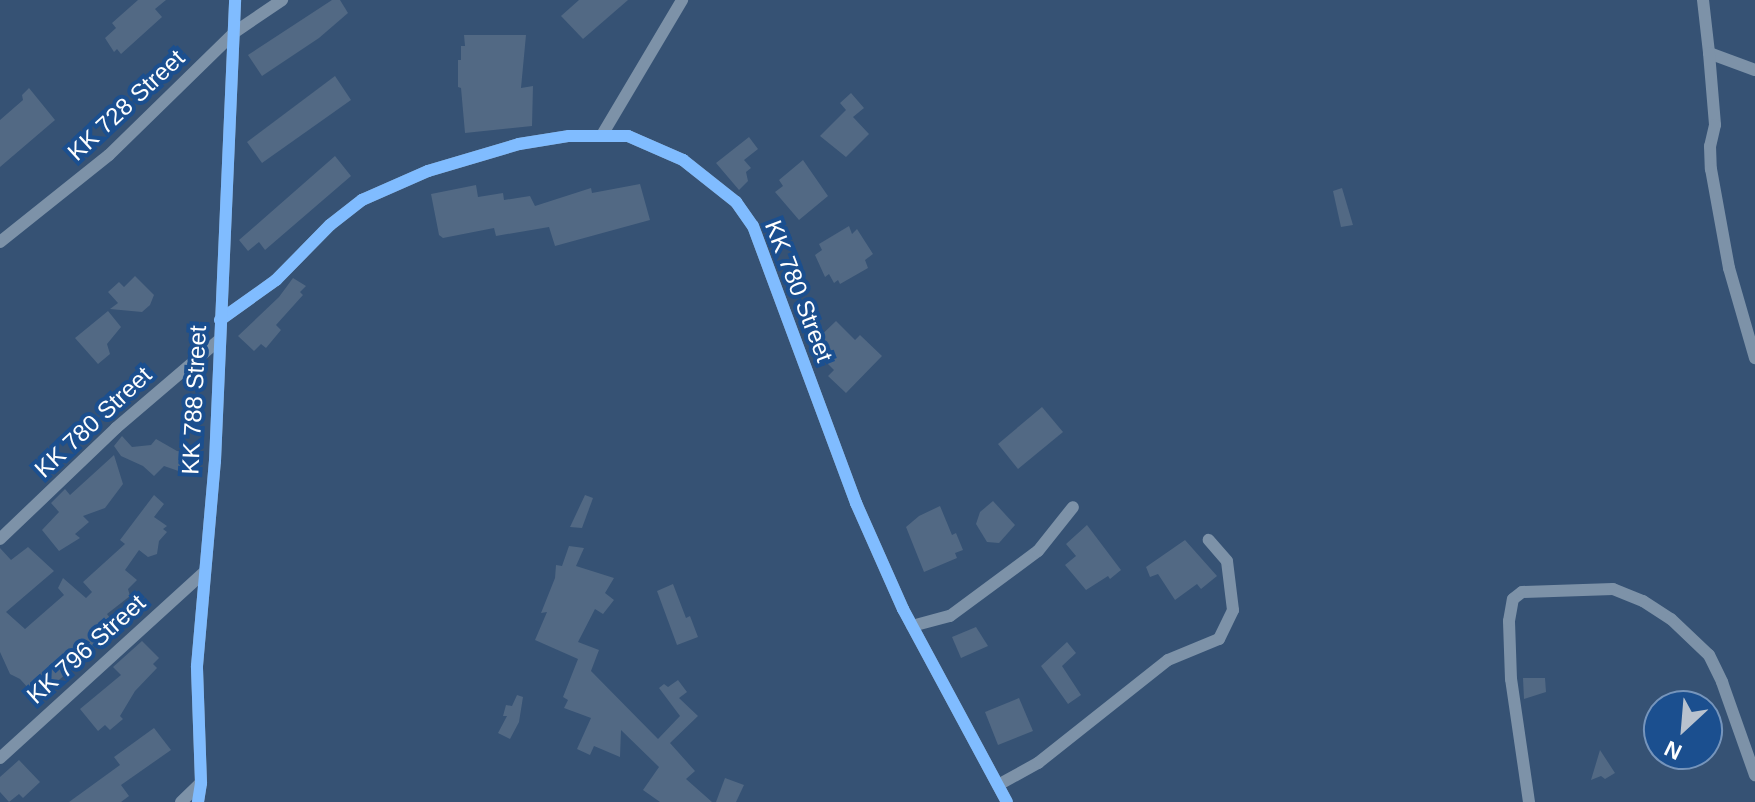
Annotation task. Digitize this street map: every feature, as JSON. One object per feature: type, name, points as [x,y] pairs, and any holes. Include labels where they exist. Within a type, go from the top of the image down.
[{"type":"street","name":"KK 788 Street","points":[[198,802],[201,783],[196,692],[203,573],[215,461],[235,0]]},
{"type":"street","name":"KK 728 Street","points":[[0,242],[109,155],[235,32],[282,0]]},
{"type":"street","points":[[602,135],[682,0]]},
{"type":"street","points":[[1703,0],[1715,125],[1711,169],[1729,268],[1755,358]]},
{"type":"street","points":[[1709,53],[1755,70]]},
{"type":"street","name":"KK 780 Street","points":[[220,320],[276,280],[330,225],[362,200],[428,171],[491,152],[569,136],[628,136],[683,160],[736,202],[753,226],[856,503],[912,626],[1007,802]]},
{"type":"street","name":"KK 780 Street","points":[[0,539],[116,428],[218,341]]},
{"type":"street","points":[[912,626],[950,616],[1038,551],[1073,507]]},
{"type":"street","points":[[998,785],[1038,763],[1168,660],[1219,639],[1233,610],[1232,598],[1227,561],[1209,540]]},
{"type":"street","name":"KK 796 Street","points":[[0,758],[203,573]]},
{"type":"street","points":[[1529,802],[1511,679],[1509,621],[1513,599],[1522,592],[1613,589],[1643,601],[1671,619],[1709,655],[1722,682],[1755,775]]},
{"type":"street","points":[[181,802],[201,783]]},
{"type":"building","points":[[138,0],[166,0],[155,9],[162,17],[121,54],[117,49],[114,52],[105,38],[116,28],[112,23]]},
{"type":"building","points":[[332,0],[340,0],[348,13],[319,38],[262,76],[248,55]]},
{"type":"building","points":[[579,0],[628,0],[583,39],[561,16]]},
{"type":"building","points":[[464,35],[526,35],[521,88],[533,86],[532,126],[465,133],[461,88],[458,87],[458,60],[461,60],[461,46],[465,46]]},
{"type":"building","points":[[335,76],[351,100],[262,163],[247,142]]},
{"type":"building","points":[[29,88],[55,120],[0,167],[0,120],[23,100],[22,95]]},
{"type":"building","points":[[851,93],[864,108],[853,117],[869,134],[846,157],[820,136],[846,110],[840,103]]},
{"type":"building","points":[[749,137],[758,149],[744,160],[751,168],[746,172],[748,181],[739,190],[716,163]]},
{"type":"building","points":[[335,156],[351,176],[265,250],[259,242],[248,251],[239,240]]},
{"type":"building","points":[[803,160],[828,196],[799,220],[775,192],[783,186],[779,180]]},
{"type":"building","points":[[640,184],[650,220],[555,246],[549,227],[496,236],[494,228],[443,238],[439,235],[431,194],[476,185],[478,197],[503,193],[504,200],[530,196],[535,206],[591,188],[592,193]]},
{"type":"building","points":[[1342,188],[1353,225],[1341,227],[1333,191]]},
{"type":"building","points":[[849,226],[852,234],[857,229],[873,254],[865,260],[868,268],[840,284],[838,280],[834,283],[829,274],[825,277],[815,255],[822,250],[819,244]]},
{"type":"building","points":[[135,276],[154,295],[150,305],[142,312],[110,309],[118,303],[108,292],[119,282],[124,287]]},
{"type":"building","points":[[293,278],[306,286],[300,292],[303,295],[276,325],[281,330],[266,348],[261,344],[254,351],[238,336],[279,297]]},
{"type":"building","points":[[108,311],[121,327],[107,344],[110,354],[98,364],[75,338]]},
{"type":"building","points":[[836,321],[855,340],[860,335],[882,356],[846,393],[828,376],[834,370],[810,346]]},
{"type":"building","points":[[1042,407],[1063,432],[1018,469],[998,444]]},
{"type":"building","points":[[122,436],[132,447],[151,445],[156,439],[177,451],[190,453],[187,474],[164,466],[154,476],[143,466],[121,456],[114,446]]},
{"type":"building","points":[[114,455],[123,484],[105,508],[83,516],[89,522],[75,534],[80,538],[59,551],[42,530],[59,512],[51,503],[65,489],[70,495]]},
{"type":"building","points":[[154,495],[164,504],[154,517],[167,526],[163,529],[167,532],[159,541],[157,554],[148,557],[139,550],[125,570],[137,580],[128,589],[130,596],[107,614],[118,629],[87,651],[77,665],[37,698],[20,679],[10,674],[0,652],[0,548],[11,560],[28,547],[54,571],[6,612],[25,629],[64,595],[58,588],[63,578],[86,598],[92,592],[83,582],[125,544],[120,540]]},
{"type":"building","points":[[585,495],[593,498],[582,528],[570,527]]},
{"type":"building","points":[[993,501],[1015,525],[999,543],[987,542],[976,524],[980,512]]},
{"type":"building","points":[[940,506],[952,535],[956,533],[963,550],[955,553],[957,558],[924,572],[906,527],[919,516]]},
{"type":"building","points":[[1087,525],[1121,570],[1086,590],[1065,565],[1076,556],[1066,544]]},
{"type":"building","points":[[1185,540],[1217,576],[1201,589],[1197,584],[1175,600],[1158,574],[1150,577],[1146,567]]},
{"type":"building","points":[[569,546],[584,548],[576,566],[614,578],[605,593],[614,600],[603,614],[595,609],[578,642],[599,650],[591,671],[658,739],[680,716],[659,688],[664,684],[668,687],[678,680],[687,692],[679,698],[698,716],[670,743],[695,771],[686,779],[712,802],[660,802],[643,790],[659,767],[621,730],[620,757],[594,746],[590,755],[577,749],[591,718],[564,708],[568,700],[563,697],[578,659],[535,640],[547,612],[541,613],[555,578],[556,565],[562,566]]},
{"type":"building","points":[[673,584],[686,618],[690,616],[698,637],[677,645],[657,591]]},
{"type":"building","points":[[976,627],[988,646],[961,658],[952,637]]},
{"type":"building","points":[[142,641],[159,658],[153,664],[157,668],[135,691],[120,716],[123,719],[110,730],[105,725],[98,731],[80,709],[121,675],[113,667]]},
{"type":"building","points":[[1067,642],[1076,653],[1062,666],[1081,695],[1068,704],[1041,666]]},
{"type":"building","points":[[1523,678],[1545,678],[1546,692],[1524,699]]},
{"type":"building","points":[[517,695],[523,697],[519,722],[510,739],[498,733],[507,716],[503,716],[506,705],[512,706]]},
{"type":"building","points":[[1019,698],[1033,731],[998,745],[985,712]]},
{"type":"building","points":[[154,728],[171,750],[121,785],[129,796],[121,802],[69,802],[120,765],[114,757]]},
{"type":"building","points":[[1600,750],[1615,773],[1605,779],[1601,776],[1591,780]]},
{"type":"building","points":[[19,760],[40,782],[23,798],[19,794],[9,802],[0,792],[0,777]]},
{"type":"building","points":[[725,778],[744,785],[736,802],[716,802]]},
{"type":"cycle path","points":[[198,802],[201,783],[197,666],[215,461],[235,0]]},
{"type":"cycle path","points":[[220,320],[276,280],[330,225],[362,200],[428,171],[519,144],[569,136],[628,136],[683,160],[736,202],[753,226],[856,503],[903,609],[1007,802]]}]
